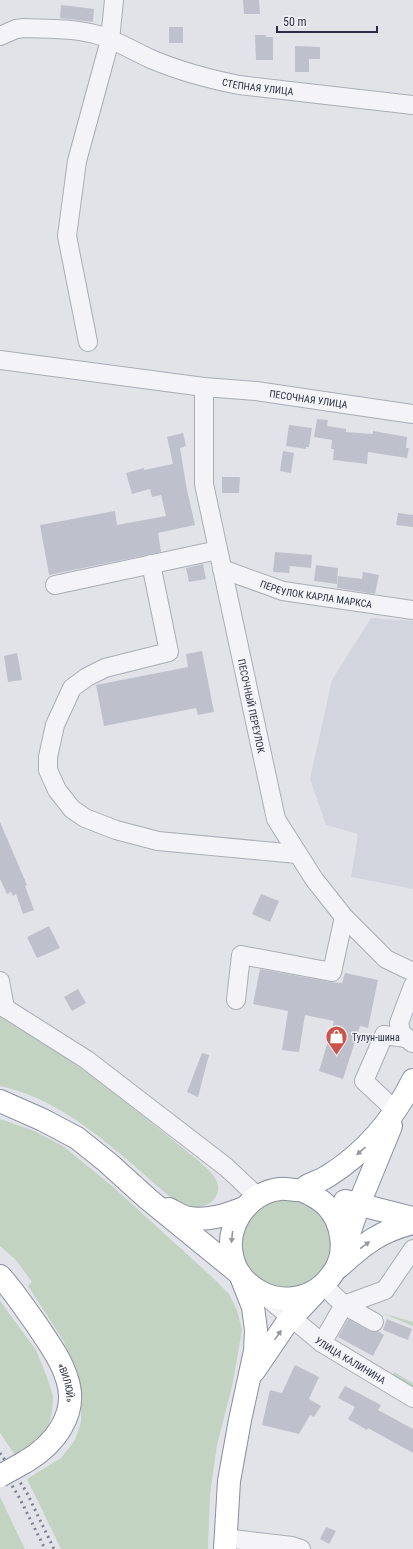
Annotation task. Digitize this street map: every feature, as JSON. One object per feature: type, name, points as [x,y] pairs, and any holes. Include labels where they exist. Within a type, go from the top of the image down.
[{"type":"highway","points":[[249,1379],[292,1317],[329,1278],[342,1254],[359,1204],[396,1111],[413,1080]]},
{"type":"highway","points":[[0,1101],[43,1120],[76,1138],[107,1162],[148,1199],[240,1274],[248,1283],[262,1294],[272,1297],[294,1299],[314,1292],[365,1243],[399,1226],[413,1223]]},
{"type":"highway","points":[[306,1192],[367,1146],[396,1111]]},
{"type":"highway","points":[[148,1199],[187,1218],[219,1217],[251,1203],[271,1190],[280,1189],[306,1192],[413,1218]]},
{"type":"highway","points":[[306,1192],[327,1206],[338,1223],[342,1241],[341,1252],[329,1278]]},
{"type":"highway","points":[[225,1543],[229,1480],[255,1351],[256,1330],[253,1308],[234,1262],[231,1250],[231,1240],[233,1227],[251,1203]]},
{"type":"highway","name":"«ВИЛЮЙ»","points":[[0,1276],[51,1346],[67,1379],[70,1396],[70,1407],[63,1426],[58,1434],[36,1456],[0,1476]]},
{"type":"street","points":[[88,342],[67,236],[77,161],[110,40],[114,0]]},
{"type":"street","name":"СТЕПНАЯ УЛИЦА","points":[[0,36],[16,29],[24,28],[88,32],[110,40],[166,65],[239,85],[413,105]]},
{"type":"street","name":"ПЕСОЧНАЯ УЛИЦА","points":[[0,360],[204,388],[256,391],[413,414]]},
{"type":"street","name":"ПЕСОЧНЫЙ ПЕРЕУЛОК","points":[[204,388],[204,484],[276,819],[314,879],[344,918],[386,959],[413,972]]},
{"type":"street","points":[[55,585],[218,550]]},
{"type":"street","points":[[151,564],[169,652],[105,668],[87,677],[72,688],[55,725],[48,757],[48,770],[57,790],[72,809],[85,818],[116,830],[158,841],[297,854]]},
{"type":"street","name":"ПЕРЕУЛОК КАРЛА МАРКСА","points":[[222,569],[283,591],[413,610]]},
{"type":"street","points":[[236,1000],[241,955],[332,972],[344,918]]},
{"type":"street","points":[[0,981],[3,1007],[87,1060],[226,1167],[251,1203]]},
{"type":"street","points":[[409,1041],[401,1032],[399,1023],[413,986]]},
{"type":"street","points":[[396,1111],[364,1082],[384,1035],[409,1041]]},
{"type":"street","points":[[322,1343],[344,1305],[384,1290],[413,1249]]},
{"type":"street","points":[[329,1278],[344,1305],[374,1322]]},
{"type":"street","name":"УЛИЦА КАЛИНИНА","points":[[262,1294],[322,1343],[413,1398]]},
{"type":"street","points":[[225,1543],[292,1546],[301,1549]]},
{"type":"shaded area","points":[[371,618],[413,621],[413,889],[351,877],[358,834],[326,825],[310,779],[332,680]]},
{"type":"green space","points":[[0,1017],[41,1041],[102,1083],[200,1162],[216,1179],[218,1188],[214,1199],[205,1206],[193,1208],[176,1202],[94,1133],[72,1118],[50,1104],[25,1093],[0,1086]]},
{"type":"green space","points":[[0,1119],[32,1130],[63,1146],[111,1185],[211,1276],[229,1294],[237,1310],[242,1330],[233,1382],[217,1445],[210,1495],[208,1549],[61,1549],[27,1479],[61,1458],[75,1440],[81,1422],[81,1398],[76,1369],[63,1340],[28,1286],[32,1282],[16,1260],[0,1246]]},
{"type":"green space","points":[[286,1198],[303,1201],[318,1211],[328,1226],[331,1243],[328,1260],[318,1275],[303,1285],[286,1288],[269,1285],[254,1275],[244,1260],[241,1243],[244,1226],[254,1211],[269,1201]]},
{"type":"green space","points":[[0,1301],[36,1350],[53,1396],[52,1413],[47,1430],[36,1441],[15,1455],[0,1433]]},
{"type":"green space","points":[[382,1313],[413,1322],[413,1326]]},
{"type":"green space","points":[[394,1372],[413,1383],[413,1392],[391,1379]]},
{"type":"green space","points":[[0,1497],[25,1549],[0,1549]]},
{"type":"building","points":[[243,0],[259,0],[260,14],[244,14]]},
{"type":"building","points":[[61,5],[94,9],[93,22],[60,18]]},
{"type":"building","points":[[169,27],[183,27],[183,43],[169,43]]},
{"type":"building","points":[[255,35],[266,35],[266,37],[273,37],[273,60],[256,60]]},
{"type":"building","points":[[295,46],[320,47],[320,59],[309,59],[309,72],[295,72]]},
{"type":"building","points":[[317,419],[328,420],[327,426],[346,429],[346,432],[373,434],[373,431],[407,437],[406,448],[409,448],[407,458],[368,452],[367,464],[333,460],[334,449],[331,449],[332,440],[314,437]]},
{"type":"building","points":[[289,425],[312,428],[309,447],[306,447],[306,449],[286,446]]},
{"type":"building","points":[[183,433],[186,446],[180,448],[195,525],[158,533],[161,552],[49,575],[40,525],[115,511],[117,525],[166,516],[161,495],[152,497],[150,489],[132,494],[126,473],[144,468],[144,470],[173,464],[167,437]]},
{"type":"building","points":[[283,451],[294,453],[291,473],[280,471]]},
{"type":"building","points":[[222,477],[240,477],[239,493],[222,493]]},
{"type":"building","points":[[398,513],[413,515],[413,527],[396,525]]},
{"type":"building","points":[[275,552],[312,555],[311,568],[290,566],[289,573],[273,572]]},
{"type":"building","points":[[203,564],[206,579],[189,582],[186,568]]},
{"type":"building","points":[[316,565],[338,568],[337,584],[314,581]]},
{"type":"building","points":[[363,572],[379,575],[375,594],[337,588],[338,576],[362,579]]},
{"type":"building","points":[[202,651],[214,712],[198,715],[196,708],[104,726],[96,685],[188,667],[186,654]]},
{"type":"building","points":[[17,653],[22,680],[8,682],[4,656]]},
{"type":"building","points":[[0,822],[27,885],[25,886],[34,910],[23,914],[16,894],[13,896],[11,892],[7,894],[0,879]]},
{"type":"building","points":[[261,894],[279,901],[270,922],[252,914]]},
{"type":"building","points":[[49,926],[60,948],[37,958],[27,937]]},
{"type":"building","points":[[260,969],[330,982],[342,983],[345,973],[378,980],[368,1028],[360,1026],[343,1079],[319,1071],[334,1021],[305,1015],[299,1052],[282,1050],[288,1011],[253,1004]]},
{"type":"building","points":[[78,989],[86,1003],[72,1011],[64,997]]},
{"type":"building","points":[[202,1053],[209,1055],[198,1097],[187,1092]]},
{"type":"building","points":[[348,1319],[369,1331],[378,1331],[384,1335],[373,1356],[338,1337]]},
{"type":"building","points":[[387,1319],[412,1329],[408,1340],[383,1330]]},
{"type":"building","points":[[295,1365],[319,1377],[309,1399],[321,1406],[314,1417],[310,1415],[299,1434],[262,1425],[270,1390],[282,1393]]},
{"type":"building","points":[[345,1386],[381,1405],[378,1410],[413,1429],[413,1453],[368,1428],[367,1430],[348,1419],[355,1407],[338,1398]]},
{"type":"building","points":[[326,1527],[336,1531],[329,1544],[320,1539]]},
{"type":"railway","points":[[0,1453],[26,1491],[54,1549]]},
{"type":"railway","points":[[0,1465],[20,1499],[45,1549]]},
{"type":"place","name":"Тулун-шина","points":[[337,1056]]}]
